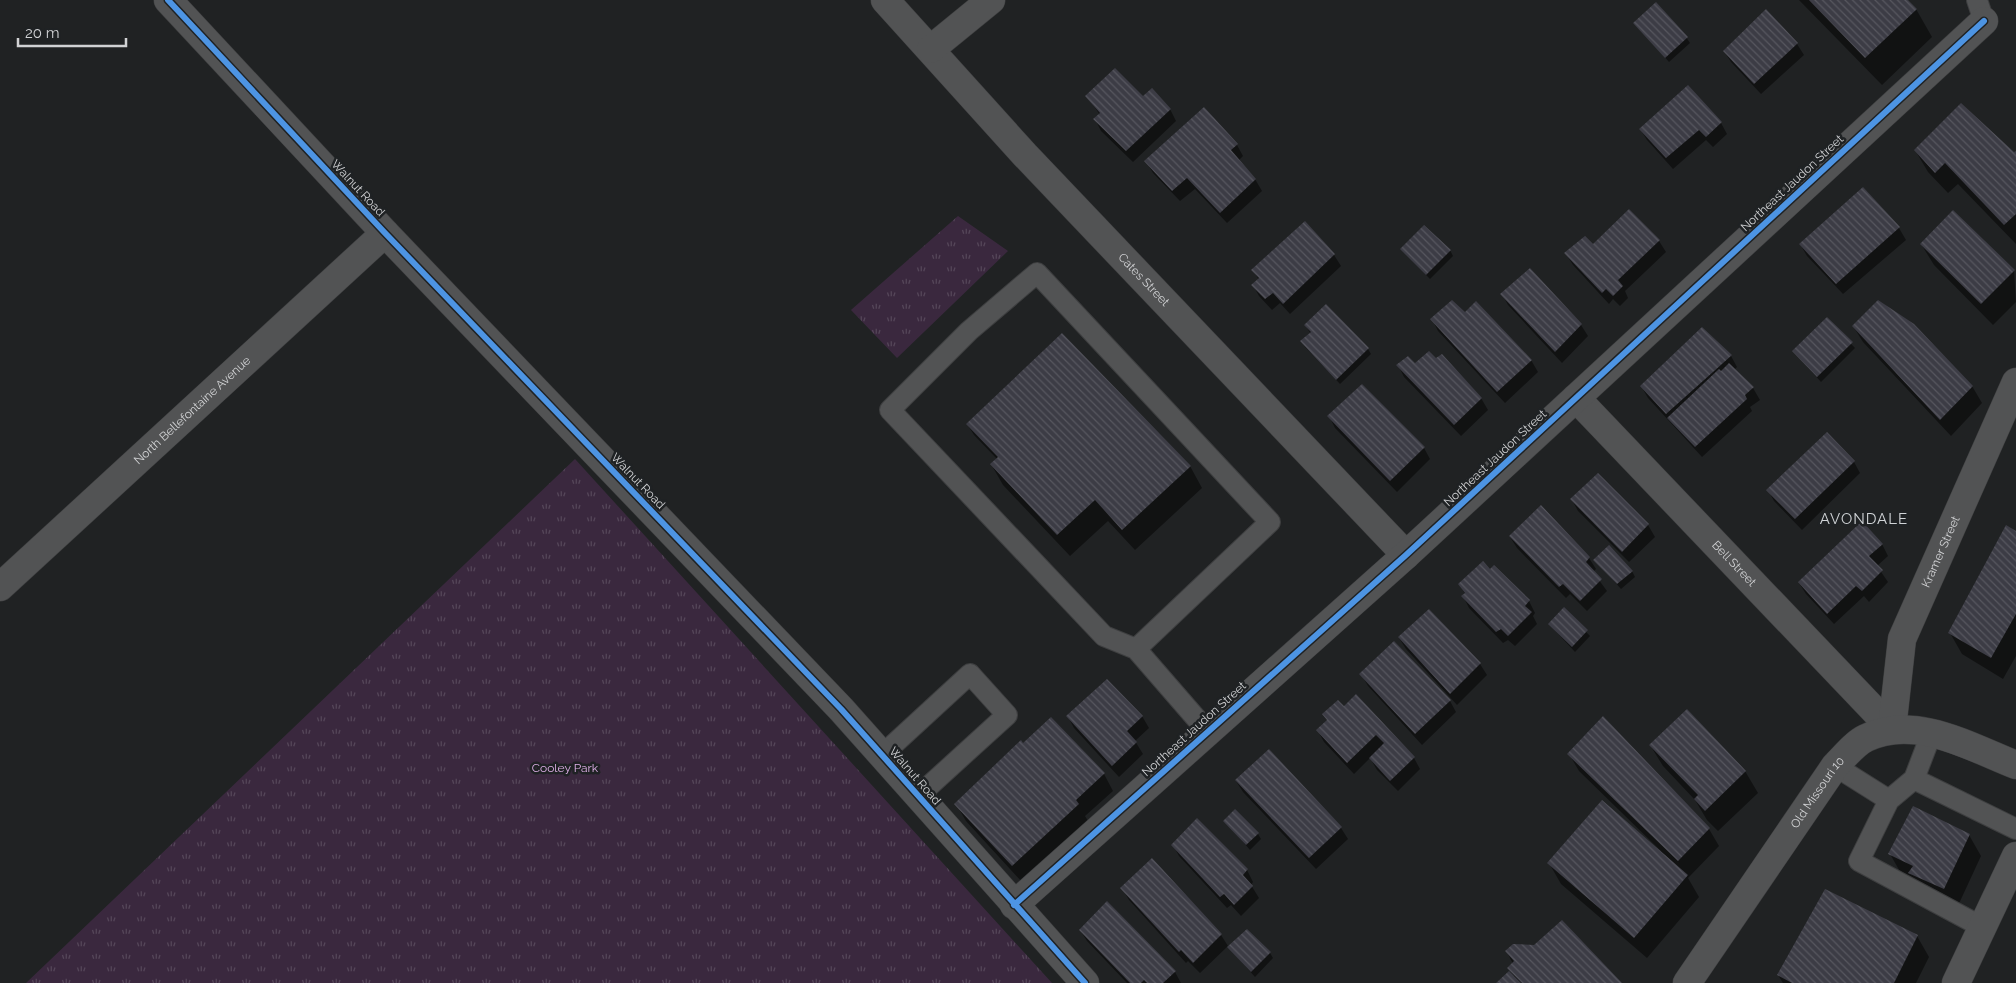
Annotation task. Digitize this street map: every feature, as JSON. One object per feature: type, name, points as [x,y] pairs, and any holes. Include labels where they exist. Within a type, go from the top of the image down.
[{"type":"street","name":"Walnut Road","points":[[168,0],[386,233],[841,709],[1085,983]]},
{"type":"street","name":"Cates Street","points":[[885,0],[932,49],[1025,155],[1406,555]]},
{"type":"street","points":[[932,49],[991,0]]},
{"type":"street","name":"Northeast Jaudon Street","points":[[1014,905],[1406,555],[1576,398],[1981,10]]},
{"type":"street","name":"North Bellefontaine Avenue","points":[[0,587],[386,233]]},
{"type":"street","name":"Kramer Street","points":[[1892,729],[1902,639],[2016,382]]},
{"type":"street","name":"Bell Street","points":[[1576,398],[1892,729]]},
{"type":"street","name":"Old Missouri 10","points":[[1687,983],[1835,766],[1865,738],[1892,729],[1932,732],[2016,765]]},
{"type":"street","points":[[1956,983],[2016,856]]},
{"type":"lane","points":[[1136,650],[1270,522],[1037,273],[969,330],[890,410],[1104,636],[1136,650],[1208,732]]},
{"type":"lane","points":[[882,755],[970,674],[1007,715],[918,796]]},
{"type":"lane","points":[[1932,732],[1914,779],[1889,800],[1859,861],[1982,927]]},
{"type":"lane","points":[[1835,766],[1889,800]]},
{"type":"lane","points":[[1914,779],[2016,829]]},
{"type":"green space","points":[[958,216],[1008,251],[897,358],[851,310]]},
{"type":"green space","name":"Cooley Park","points":[[575,459],[1052,983],[26,983]]},
{"type":"building","points":[[1809,0],[1908,0],[1917,9],[1865,58]]},
{"type":"building","points":[[1656,2],[1688,37],[1665,58],[1633,23]]},
{"type":"building","points":[[1766,9],[1798,43],[1754,84],[1723,51]]},
{"type":"building","points":[[1115,68],[1143,96],[1152,88],[1171,109],[1126,151],[1093,119],[1100,113],[1085,96]]},
{"type":"building","points":[[1688,85],[1722,122],[1706,137],[1699,130],[1666,158],[1639,129]]},
{"type":"building","points":[[1961,103],[2014,152],[2016,151],[2016,214],[2004,225],[1945,163],[1935,173],[1914,150]]},
{"type":"building","points":[[1204,107],[1238,144],[1231,150],[1256,179],[1220,213],[1187,178],[1172,191],[1144,161]]},
{"type":"building","points":[[1863,187],[1900,227],[1836,284],[1799,244]]},
{"type":"building","points":[[1629,209],[1660,240],[1618,280],[1623,286],[1613,296],[1606,289],[1602,293],[1564,253],[1585,236],[1593,244]]},
{"type":"building","points":[[1953,210],[2015,270],[1981,304],[1920,244]]},
{"type":"building","points":[[1305,221],[1335,254],[1283,304],[1273,293],[1265,299],[1251,285],[1259,278],[1251,270]]},
{"type":"building","points":[[1424,225],[1451,250],[1426,275],[1400,249]]},
{"type":"building","points":[[1530,268],[1582,324],[1555,352],[1500,294]]},
{"type":"building","points":[[1452,300],[1465,312],[1476,301],[1532,360],[1497,392],[1430,319]]},
{"type":"building","points":[[1878,300],[1914,324],[1973,386],[1940,420],[1852,326]]},
{"type":"building","points":[[1326,304],[1369,348],[1336,380],[1300,341],[1311,332],[1304,325]]},
{"type":"building","points":[[1827,317],[1853,342],[1817,377],[1792,351]]},
{"type":"building","points":[[1702,327],[1732,355],[1666,414],[1640,386]]},
{"type":"building","points":[[1062,333],[1191,466],[1122,530],[1095,500],[1057,535],[990,464],[998,457],[966,424]]},
{"type":"building","points":[[1429,351],[1436,358],[1442,354],[1482,398],[1454,425],[1396,365],[1408,356],[1415,363]]},
{"type":"building","points":[[1729,363],[1754,387],[1745,395],[1747,399],[1695,447],[1667,418],[1719,369],[1721,371]]},
{"type":"building","points":[[1362,384],[1425,447],[1390,481],[1327,416]]},
{"type":"building","points":[[1827,432],[1855,461],[1795,519],[1766,490]]},
{"type":"building","points":[[1598,473],[1649,524],[1622,552],[1570,499]]},
{"type":"building","points":[[1541,505],[1590,557],[1586,562],[1602,579],[1580,601],[1563,584],[1559,587],[1509,536]]},
{"type":"building","points":[[1862,521],[1883,544],[1869,556],[1883,570],[1862,591],[1856,586],[1827,614],[1798,582]]},
{"type":"building","points":[[2006,525],[2016,531],[2016,614],[1991,658],[1948,633]]},
{"type":"building","points":[[1609,545],[1633,571],[1617,584],[1593,560]]},
{"type":"building","points":[[1483,561],[1490,569],[1494,565],[1530,600],[1525,606],[1532,612],[1508,636],[1501,629],[1496,632],[1461,596],[1465,593],[1458,584]]},
{"type":"building","points":[[1564,607],[1588,630],[1572,647],[1548,624]]},
{"type":"building","points":[[1429,609],[1481,663],[1450,694],[1398,637]]},
{"type":"building","points":[[1394,641],[1451,700],[1415,734],[1359,674]]},
{"type":"building","points":[[1107,679],[1143,716],[1127,731],[1137,742],[1112,766],[1066,716]]},
{"type":"building","points":[[1356,694],[1415,757],[1390,781],[1369,758],[1384,743],[1376,735],[1347,763],[1316,730],[1327,720],[1322,714],[1338,700],[1344,706]]},
{"type":"building","points":[[1687,709],[1746,771],[1705,811],[1694,799],[1698,795],[1649,745]]},
{"type":"building","points":[[1603,716],[1710,828],[1678,861],[1567,754]]},
{"type":"building","points":[[1051,717],[1105,773],[1076,800],[1079,804],[1012,866],[954,804],[1021,740],[1023,743]]},
{"type":"building","points":[[1269,749],[1342,827],[1309,858],[1235,780]]},
{"type":"building","points":[[1602,800],[1688,875],[1634,938],[1547,863]]},
{"type":"building","points":[[1913,806],[1970,834],[1944,889],[1908,873],[1913,866],[1888,854]]},
{"type":"building","points":[[1235,809],[1259,833],[1246,845],[1223,821]]},
{"type":"building","points":[[1197,818],[1248,869],[1243,875],[1253,886],[1234,905],[1224,894],[1220,897],[1171,845]]},
{"type":"building","points":[[1152,858],[1222,934],[1193,963],[1181,950],[1179,952],[1120,888]]},
{"type":"building","points":[[1825,889],[1918,935],[1894,983],[1792,983],[1777,975]]},
{"type":"building","points":[[1107,901],[1176,971],[1163,983],[1147,983],[1144,980],[1141,983],[1130,983],[1079,930]]},
{"type":"building","points":[[1562,920],[1622,983],[1522,983],[1507,968],[1514,961],[1505,951],[1513,944],[1534,945]]},
{"type":"building","points":[[1247,929],[1271,952],[1251,972],[1227,947]]},
{"type":"building","points":[[1509,971],[1521,983],[1496,983]]},
{"type":"cycle path","points":[[168,0],[385,233],[841,709],[1085,983]]},
{"type":"cycle path","points":[[1014,905],[1406,555],[1984,21]]},
{"type":"district","name":"AVONDALE","points":[[1864,519]]}]
